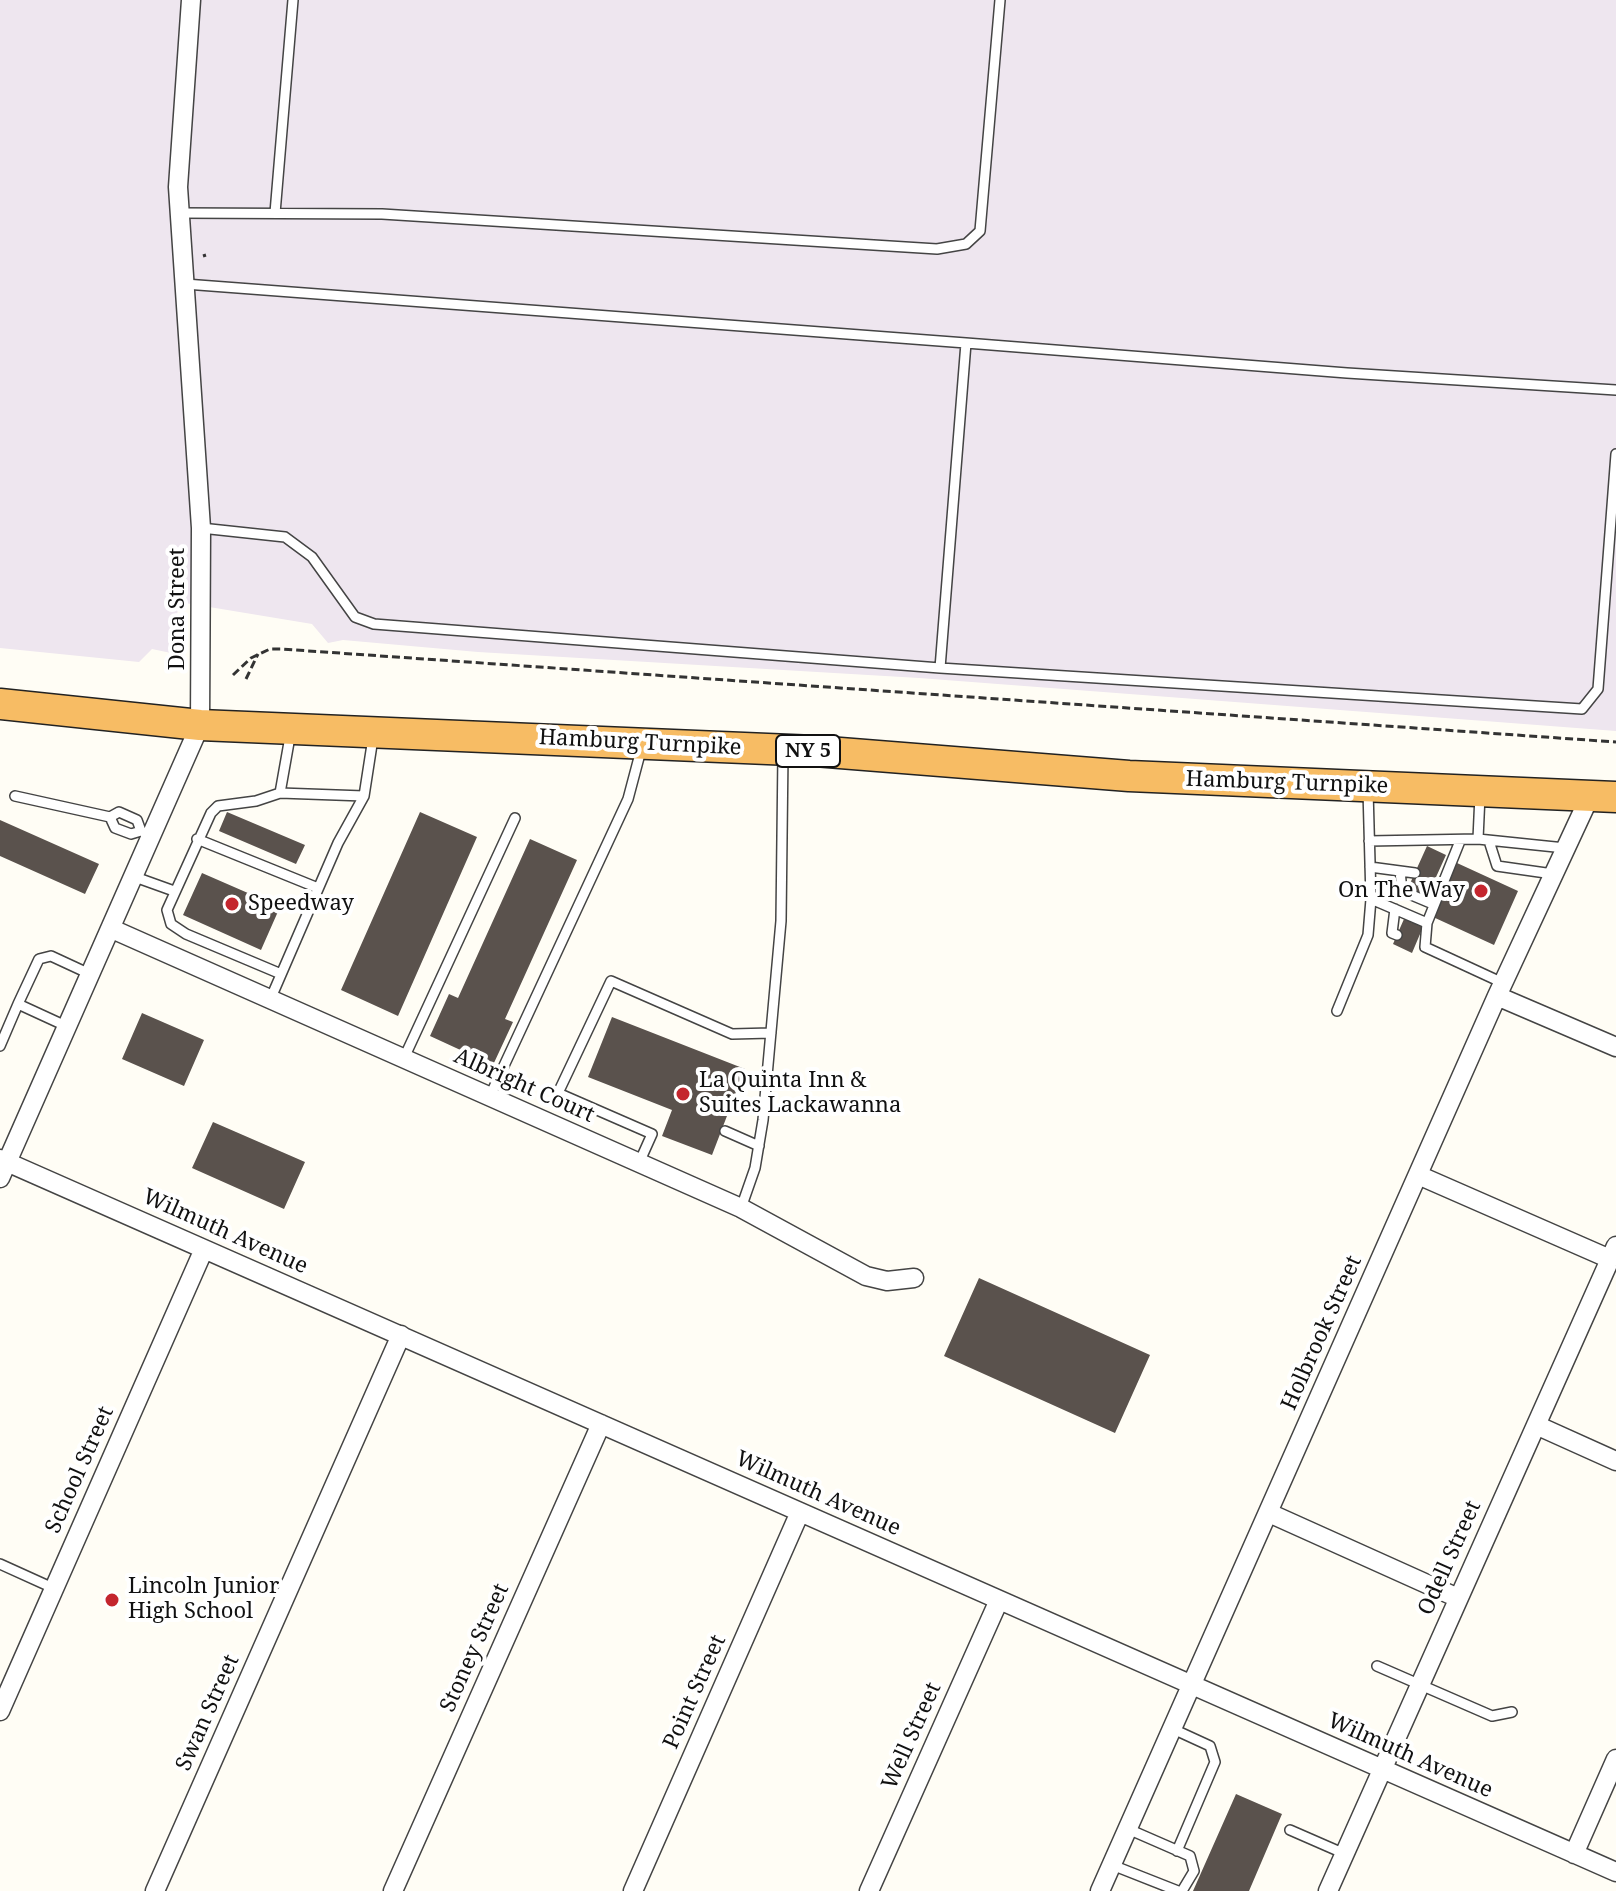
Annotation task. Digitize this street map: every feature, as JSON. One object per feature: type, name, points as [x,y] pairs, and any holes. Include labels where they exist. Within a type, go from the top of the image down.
[{"type":"highway","name":"Hamburg Turnpike","points":[[0,704],[200,725],[783,750],[1129,776],[1603,797]]},
{"type":"street","name":"Dona Street","points":[[2,1166],[135,877],[147,833],[200,725],[201,528],[178,187],[191,0]]},
{"type":"street","name":"Holbrook Street","points":[[1100,1891],[1553,874],[1565,848],[1603,797]]},
{"type":"street","name":"Albright Court","points":[[112,929],[741,1208],[866,1276],[887,1281],[914,1278]]},
{"type":"street","points":[[1500,990],[1616,1047]]},
{"type":"street","name":"Wilmuth Avenue","points":[[2,1166],[401,1335],[1616,1872]]},
{"type":"street","points":[[1418,1175],[1613,1253]]},
{"type":"street","name":"School Street","points":[[0,1711],[204,1249]]},
{"type":"street","name":"Odell Street","points":[[1328,1891],[1613,1253]]},
{"type":"street","name":"Swan Street","points":[[155,1891],[401,1335]]},
{"type":"street","name":"Stoney Street","points":[[393,1891],[601,1424]]},
{"type":"street","points":[[1536,1425],[1616,1461]]},
{"type":"street","name":"Point Street","points":[[633,1891],[800,1512]]},
{"type":"street","points":[[1269,1513],[1458,1598]]},
{"type":"street","name":"Well Street","points":[[869,1891],[999,1600]]},
{"type":"street","points":[[1574,1854],[1616,1759]]},
{"type":"lane","points":[[275,213],[293,0]]},
{"type":"lane","points":[[180,213],[382,214],[937,249],[966,244],[980,231],[1000,0]]},
{"type":"lane","points":[[185,284],[1347,373],[1616,390]]},
{"type":"lane","points":[[940,668],[966,343]]},
{"type":"lane","points":[[201,528],[262,532],[285,537],[312,557],[355,617],[374,624],[940,668],[1582,709],[1598,689],[1616,454]]},
{"type":"lane","points":[[280,793],[292,728]]},
{"type":"lane","points":[[270,1000],[318,888],[364,796],[373,731]]},
{"type":"lane","points":[[489,1098],[628,799],[643,743]]},
{"type":"lane","points":[[741,1208],[759,1146],[771,1033],[781,921],[783,750]]},
{"type":"lane","points":[[1337,1011],[1368,935],[1371,899],[1368,787]]},
{"type":"lane","points":[[1478,839],[1481,791]]},
{"type":"lane","points":[[281,974],[171,924],[167,910],[204,821],[218,806],[256,801],[280,793],[364,796]]},
{"type":"lane","points":[[15,796],[110,817],[119,812],[137,820],[147,833]]},
{"type":"lane","points":[[110,817],[115,828],[131,834],[147,833]]},
{"type":"lane","points":[[404,1058],[515,818]]},
{"type":"lane","points":[[197,839],[318,888]]},
{"type":"lane","points":[[1369,841],[1478,839],[1565,848]]},
{"type":"lane","points":[[1460,841],[1440,876],[1420,945],[1500,990]]},
{"type":"lane","points":[[1489,841],[1497,866],[1553,874]]},
{"type":"lane","points":[[1370,867],[1415,873]]},
{"type":"lane","points":[[1400,871],[1402,891],[1433,904]]},
{"type":"lane","points":[[135,877],[174,891]]},
{"type":"lane","points":[[1371,899],[1427,923]]},
{"type":"lane","points":[[1395,909],[1392,933],[1397,935]]},
{"type":"lane","points":[[0,1046],[39,959],[51,956],[92,975]]},
{"type":"lane","points":[[639,1163],[652,1134],[558,1093],[611,981],[732,1034],[771,1033]]},
{"type":"lane","points":[[18,1004],[68,1027]]},
{"type":"lane","points":[[725,1131],[759,1146]]},
{"type":"lane","points":[[0,1564],[53,1588]]},
{"type":"lane","points":[[1377,1666],[1492,1716],[1512,1712]]},
{"type":"lane","points":[[1173,1729],[1210,1746],[1215,1762],[1177,1851]]},
{"type":"lane","points":[[1112,1865],[1180,1891],[1194,1871],[1194,1862],[1177,1851],[1128,1829]]},
{"type":"lane","points":[[1290,1830],[1345,1854]]},
{"type":"path","points":[[235,674],[258,654],[270,649],[297,650],[1616,742]]},
{"type":"path","points":[[246,679],[258,654]]},
{"type":"shaded area","points":[[0,0],[1616,0],[1616,731],[919,678],[478,652],[343,640],[328,643],[312,624],[179,602],[171,653],[152,649],[139,662],[0,648]]},
{"type":"building","points":[[227,812],[305,845],[296,864],[219,831]]},
{"type":"building","points":[[420,812],[477,837],[398,1016],[341,990]]},
{"type":"building","points":[[0,820],[99,864],[85,894],[0,856]]},
{"type":"building","points":[[530,839],[577,860],[505,1019],[513,1022],[493,1065],[430,1036],[449,994],[458,998]]},
{"type":"building","points":[[1427,846],[1446,855],[1427,897],[1408,888]]},
{"type":"building","points":[[1457,863],[1518,891],[1494,945],[1433,917]]},
{"type":"building","points":[[202,873],[280,907],[261,950],[183,915]]},
{"type":"building","points":[[1404,919],[1423,927],[1412,953],[1393,944]]},
{"type":"building","points":[[142,1013],[204,1040],[184,1086],[122,1059]]},
{"type":"building","name":"La Quinta Inn & Suites Lackawanna","points":[[612,1017],[745,1069],[712,1155],[662,1136],[672,1110],[588,1077]]},
{"type":"building","points":[[213,1122],[305,1162],[284,1209],[192,1168]]},
{"type":"building","points":[[979,1278],[1150,1355],[1115,1433],[944,1356]]},
{"type":"building","points":[[1236,1794],[1282,1814],[1249,1891],[1193,1891]]},
{"type":"place","name":"On The Way","points":[[1481,891]]},
{"type":"place","name":"Speedway","points":[[232,904]]},
{"type":"place","name":"La Quinta Inn & Suites Lackawanna","points":[[683,1094]]},
{"type":"place","name":"Lincoln Junior High School","points":[[112,1600]]}]
